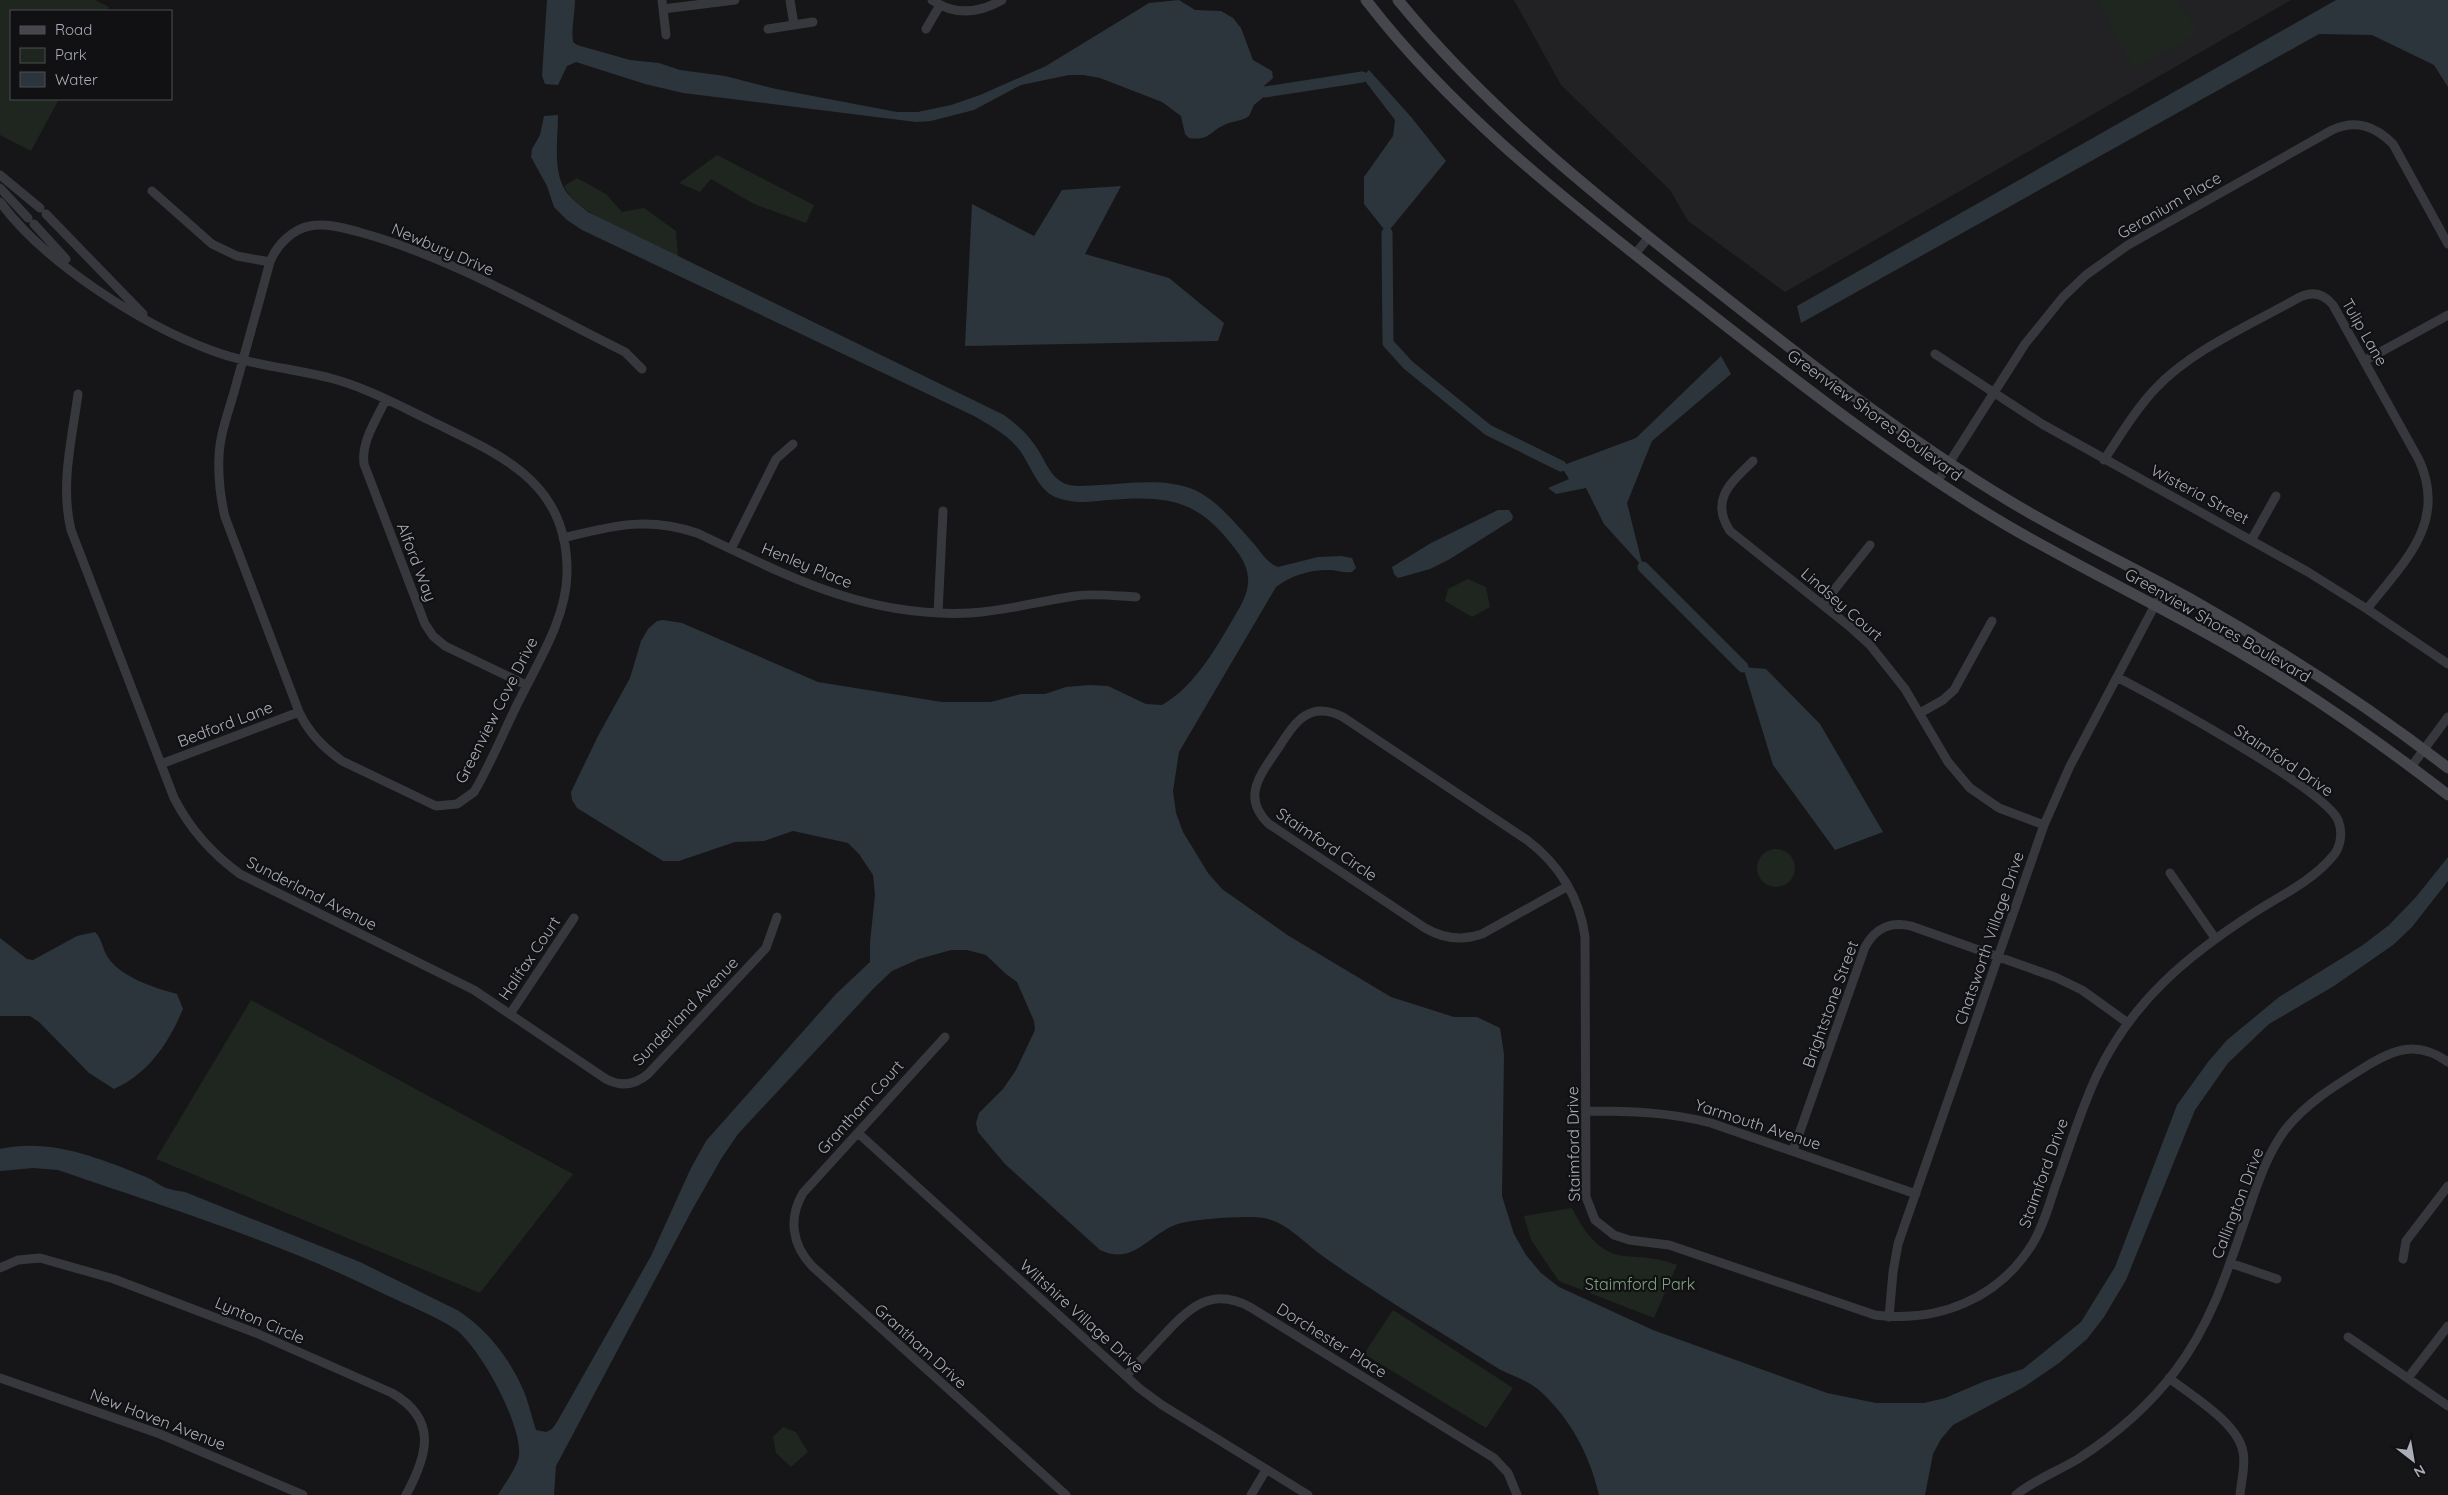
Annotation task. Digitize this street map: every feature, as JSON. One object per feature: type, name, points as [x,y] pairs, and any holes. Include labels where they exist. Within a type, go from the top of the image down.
[{"type":"street","points":[[666,35],[662,5],[735,0]]},
{"type":"street","points":[[790,0],[794,25]]},
{"type":"street","points":[[926,29],[936,3],[958,11],[972,11],[986,8],[1002,0]]},
{"type":"street","name":"Greenview Shores Boulevard","points":[[1366,0],[1390,32],[1474,121],[1525,166],[1819,398],[1937,482],[2061,556],[2234,648],[2300,689],[2448,795]]},
{"type":"street","name":"Greenview Shores Boulevard","points":[[1398,0],[1448,57],[1520,128],[1601,200],[1830,380],[1948,463],[2071,537],[2252,634],[2310,670],[2424,749],[2448,768]]},
{"type":"street","points":[[768,29],[813,22]]},
{"type":"street","name":"Geranium Place","points":[[1937,482],[2043,320],[2063,296],[2092,270],[2128,245],[2339,126],[2354,124],[2370,126],[2383,134],[2393,144],[2448,244]]},
{"type":"street","name":"Greenview Cove Drive","points":[[0,175],[43,211],[146,318]]},
{"type":"street","name":"Greenview Cove Drive","points":[[0,188],[84,279]]},
{"type":"street","points":[[152,191],[212,244],[237,256],[270,262]]},
{"type":"street","name":"Greenview Cove Drive","points":[[0,202],[38,243],[116,304],[186,339],[243,360],[332,378],[386,399],[513,463],[527,475],[544,496],[563,538],[567,573],[561,608],[526,686],[474,792],[463,801],[450,806],[429,803],[342,761],[318,741],[299,712],[225,517],[220,496],[219,453],[243,360]]},
{"type":"street","name":"Newbury Drive","points":[[243,360],[272,255],[289,236],[310,226],[326,226],[377,237],[440,260],[625,352],[642,369]]},
{"type":"street","points":[[1635,254],[1649,237]]},
{"type":"street","name":"Tulip Lane","points":[[2104,460],[2139,407],[2172,372],[2191,358],[2306,294],[2322,295],[2333,305],[2419,460],[2427,481],[2429,495],[2426,523],[2422,536],[2367,609]]},
{"type":"street","points":[[2364,361],[2448,315]]},
{"type":"street","name":"Wisteria Street","points":[[1935,354],[1993,394],[2104,460],[2252,539],[2367,609],[2448,664]]},
{"type":"street","name":"Sunderland Avenue","points":[[78,394],[66,478],[67,513],[71,530],[174,798],[194,831],[221,860],[240,874],[460,983],[510,1014],[606,1079],[620,1084],[635,1082],[648,1074],[766,948],[777,917]]},
{"type":"street","name":"Alford Way","points":[[386,399],[364,448],[364,464],[425,624],[433,636],[445,646],[526,686]]},
{"type":"street","points":[[731,549],[776,459],[793,444]]},
{"type":"street","name":"Lindsey Court","points":[[1753,461],[1725,491],[1722,504],[1726,525],[1736,536],[1823,604],[1871,647],[1902,684],[1948,762],[1970,788],[1998,808],[2044,825]]},
{"type":"street","points":[[2252,539],[2276,496]]},
{"type":"street","points":[[938,613],[943,511]]},
{"type":"street","name":"Henley Place","points":[[563,538],[625,523],[661,523],[696,532],[825,592],[884,607],[938,613],[1000,611],[1075,596],[1136,597]]},
{"type":"street","points":[[1823,604],[1870,545]]},
{"type":"street","name":"Chatsworth Village Drive","points":[[1889,1317],[1895,1258],[2044,825],[2070,766],[2164,586]]},
{"type":"street","points":[[1920,713],[1943,700],[1954,690],[1992,621]]},
{"type":"street","name":"Staimford Drive","points":[[1568,886],[1579,910],[1586,946],[1586,1197],[1591,1212],[1607,1231],[1629,1240],[1669,1245],[1854,1310],[1889,1317],[1924,1316],[1959,1306],[1996,1285],[2021,1260],[2042,1223],[2086,1100],[2098,1074],[2128,1023],[2170,975],[2215,938],[2300,883],[2331,859],[2340,841],[2338,820],[2325,804],[2284,776],[2171,706],[2117,676]]},
{"type":"street","name":"Bedford Lane","points":[[161,764],[299,712]]},
{"type":"street","name":"Staimford Circle","points":[[1316,712],[1337,714],[1533,845],[1548,858],[1568,886],[1482,934],[1458,938],[1439,935],[1269,824],[1257,807],[1254,794],[1257,780],[1297,720],[1316,712]]},
{"type":"street","points":[[2411,767],[2448,717]]},
{"type":"street","points":[[2170,873],[2215,938]]},
{"type":"street","name":"Halifax Court","points":[[510,1014],[574,918]]},
{"type":"street","name":"Brightstone Street","points":[[1793,1151],[1864,947],[1872,935],[1890,925],[1904,924],[1998,956],[2069,983],[2128,1023]]},
{"type":"street","name":"Grantham Court","points":[[800,1200],[945,1037]]},
{"type":"street","name":"Callington Drive","points":[[2016,1495],[2101,1443],[2143,1408],[2170,1378],[2207,1320],[2269,1155],[2286,1130],[2312,1102],[2391,1052],[2405,1049],[2420,1049],[2448,1062]]},
{"type":"street","name":"Yarmouth Avenue","points":[[1586,1111],[1657,1112],[1684,1116],[1711,1123],[1916,1194]]},
{"type":"street","name":"Wiltshire Village Drive","points":[[858,1133],[1126,1376],[1162,1405],[1308,1495]]},
{"type":"street","points":[[2404,1259],[2406,1241],[2448,1186]]},
{"type":"street","name":"Grantham Drive","points":[[800,1200],[794,1218],[794,1234],[806,1260],[1066,1495]]},
{"type":"street","name":"Lynton Circle","points":[[0,1268],[18,1260],[40,1258],[114,1279],[256,1333],[392,1393],[414,1412],[421,1425],[424,1440],[423,1461],[406,1495]]},
{"type":"street","points":[[2230,1263],[2276,1279]]},
{"type":"street","name":"Dorchester Place","points":[[1126,1376],[1189,1309],[1202,1302],[1216,1299],[1237,1301],[1250,1307],[1494,1458],[1508,1473],[1517,1495]]},
{"type":"street","points":[[2408,1378],[2448,1326]]},
{"type":"street","points":[[2348,1337],[2448,1406]]},
{"type":"street","name":"New Haven Avenue","points":[[0,1378],[160,1434],[303,1495]]},
{"type":"street","points":[[2170,1378],[2227,1424],[2237,1436],[2244,1458],[2240,1495]]},
{"type":"street","points":[[1251,1495],[1266,1470]]},
{"type":"shaded area","points":[[1514,0],[2291,0],[1785,292],[1688,221],[1670,190],[1561,85]]},
{"type":"green space","points":[[0,0],[95,0],[109,7],[107,10],[10,10],[10,100],[58,100],[31,151],[0,135]]},
{"type":"green space","points":[[2096,0],[2179,0],[2198,33],[2134,69]]},
{"type":"green space","points":[[717,155],[814,205],[806,223],[754,204],[711,179],[700,192],[679,183]]},
{"type":"green space","points":[[577,178],[606,194],[622,212],[644,208],[676,231],[678,257],[632,236],[598,218],[584,208],[564,186]]},
{"type":"green space","points":[[1468,579],[1486,587],[1490,607],[1472,617],[1445,601],[1448,589]]},
{"type":"green space","points":[[1776,849],[1789,855],[1795,868],[1789,881],[1776,887],[1763,881],[1757,868],[1763,855]]},
{"type":"green space","points":[[251,1000],[573,1174],[480,1293],[156,1159]]},
{"type":"green space","name":"Staimford Park","points":[[1572,1208],[1586,1232],[1607,1251],[1624,1256],[1656,1259],[1677,1265],[1654,1318],[1559,1281],[1531,1240],[1524,1216]]},
{"type":"green space","points":[[1393,1310],[1513,1388],[1486,1428],[1364,1354]]},
{"type":"green space","points":[[783,1427],[796,1432],[808,1452],[791,1467],[776,1453],[773,1437]]},
{"type":"water","points":[[547,0],[575,0],[573,42],[577,45],[630,60],[659,63],[680,70],[725,76],[776,89],[897,112],[918,112],[951,105],[980,95],[1046,66],[1149,3],[1179,0],[1195,10],[1221,11],[1233,18],[1241,28],[1253,60],[1272,71],[1273,78],[1264,86],[1267,94],[1254,105],[1249,116],[1226,124],[1206,137],[1196,139],[1189,138],[1185,134],[1181,116],[1162,102],[1100,78],[1083,75],[1069,75],[1021,85],[974,110],[931,121],[916,122],[683,93],[645,84],[576,62],[567,66],[558,85],[545,84],[542,76]]},
{"type":"water","points":[[2336,0],[2448,0],[2448,87],[2434,65],[2372,35],[2319,34],[1801,323],[1797,306]]},
{"type":"water","points":[[1369,70],[1412,118],[1446,161],[1387,233],[1364,204],[1364,177],[1393,136],[1395,120],[1362,77]]},
{"type":"water","points":[[558,115],[557,156],[562,185],[574,201],[588,212],[1004,415],[1028,436],[1049,469],[1060,481],[1069,485],[1080,486],[1161,483],[1184,486],[1195,490],[1212,500],[1241,529],[1267,560],[1278,567],[1318,557],[1341,556],[1352,558],[1356,568],[1352,572],[1324,570],[1309,572],[1288,579],[1276,587],[1179,752],[1173,791],[1176,813],[1183,832],[1208,873],[1222,889],[1289,936],[1391,997],[1454,1017],[1477,1017],[1500,1028],[1504,1054],[1502,1196],[1514,1234],[1526,1255],[1541,1273],[1559,1287],[1653,1330],[1827,1393],[1876,1403],[1924,1403],[1945,1398],[1985,1381],[2023,1369],[2081,1322],[2115,1267],[2177,1105],[2208,1062],[2227,1040],[2279,997],[2363,945],[2389,925],[2416,897],[2448,857],[2448,881],[2412,927],[2393,945],[2334,986],[2269,1024],[2228,1063],[2195,1110],[2126,1280],[2104,1317],[2087,1339],[2059,1363],[2024,1387],[1953,1425],[1941,1439],[1933,1454],[1925,1495],[1599,1495],[1585,1452],[1578,1439],[1561,1414],[1536,1387],[1499,1369],[1345,1272],[1281,1224],[1256,1217],[1222,1218],[1181,1223],[1170,1227],[1133,1251],[1123,1254],[1112,1254],[1100,1250],[1005,1164],[978,1132],[976,1123],[979,1113],[1003,1089],[1016,1070],[1035,1030],[1034,1021],[1017,982],[986,955],[967,950],[951,950],[919,959],[892,971],[738,1134],[721,1159],[691,1212],[556,1466],[554,1495],[498,1495],[518,1460],[518,1441],[514,1425],[498,1387],[487,1369],[465,1338],[455,1329],[420,1310],[344,1275],[264,1242],[182,1212],[58,1170],[33,1168],[0,1171],[0,1149],[19,1146],[56,1148],[110,1163],[146,1177],[166,1188],[185,1192],[360,1262],[459,1311],[487,1334],[502,1353],[528,1401],[536,1430],[546,1432],[552,1429],[557,1422],[651,1256],[691,1168],[706,1141],[836,994],[870,962],[875,895],[873,875],[859,854],[848,843],[793,831],[764,841],[735,842],[679,861],[663,861],[577,808],[572,800],[571,792],[598,736],[630,678],[641,641],[648,629],[657,621],[682,623],[818,682],[942,702],[991,702],[1021,694],[1045,694],[1066,687],[1090,685],[1108,686],[1146,704],[1162,705],[1185,687],[1205,663],[1242,604],[1248,581],[1245,566],[1236,550],[1209,520],[1195,510],[1165,500],[1129,499],[1081,502],[1055,497],[1043,488],[1022,453],[1012,442],[974,416],[582,230],[567,220],[554,207],[547,186],[531,157],[532,149],[540,135],[544,116]]},
{"type":"water","points":[[1121,186],[1085,254],[1169,278],[1224,323],[1218,341],[965,346],[972,204],[1034,236],[1062,190]]},
{"type":"water","points":[[1721,356],[1731,374],[1652,441],[1627,503],[1643,567],[1604,524],[1586,488],[1556,494],[1548,488],[1569,479],[1561,466],[1636,438]]},
{"type":"water","points":[[1498,510],[1509,510],[1513,516],[1512,520],[1450,559],[1430,569],[1398,578],[1394,574],[1392,567],[1431,543]]},
{"type":"water","points":[[1743,667],[1766,669],[1820,724],[1883,832],[1835,850],[1773,765]]},
{"type":"water","points":[[95,932],[100,938],[107,956],[115,966],[131,977],[159,989],[177,994],[183,1009],[171,1034],[156,1056],[137,1075],[114,1089],[89,1073],[39,1022],[30,1016],[0,1016],[0,938],[27,959],[33,960],[77,936]]},
{"type":"waterway","points":[[1265,92],[1362,77]]},
{"type":"waterway","points":[[1387,233],[1388,343],[1408,365],[1488,430],[1561,466]]},
{"type":"waterway","points":[[1643,567],[1743,667]]}]
